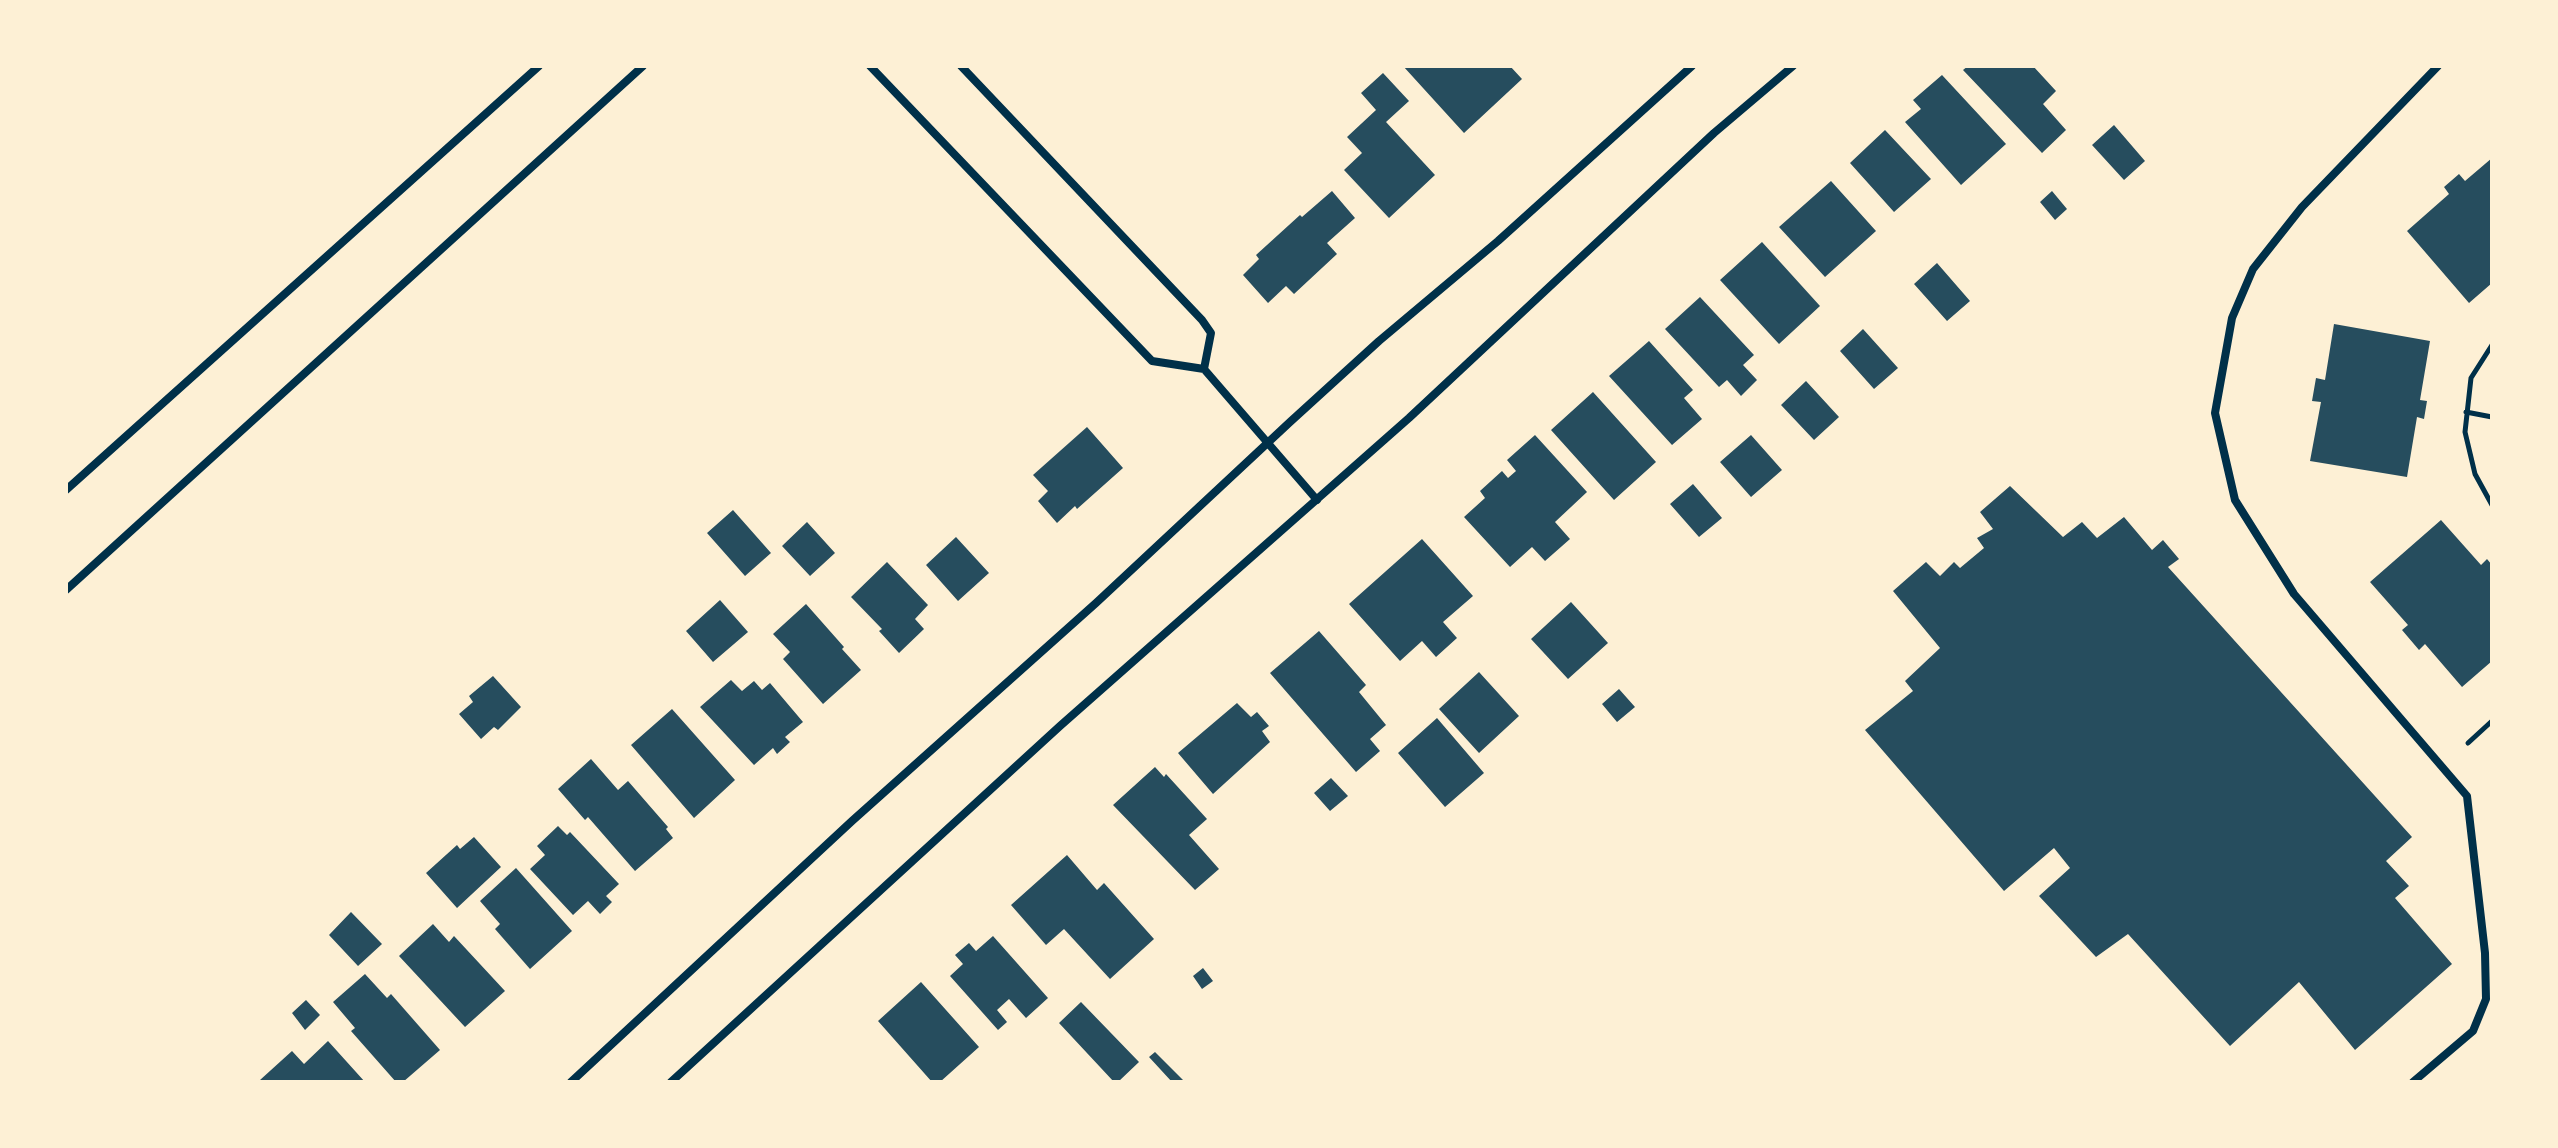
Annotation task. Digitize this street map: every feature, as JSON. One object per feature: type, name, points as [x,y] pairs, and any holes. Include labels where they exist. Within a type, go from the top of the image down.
[{"type":"street","points":[[66,490],[539,66]]},
{"type":"street","points":[[66,590],[643,66]]},
{"type":"street","points":[[870,66],[1152,361],[1204,369],[1317,500]]},
{"type":"street","points":[[961,66],[1202,320],[1211,333],[1204,369]]},
{"type":"street","points":[[571,1082],[1267,443],[1692,66]]},
{"type":"street","points":[[671,1082],[1060,726],[1409,418],[1714,133],[1793,66]]},
{"type":"street","points":[[2413,1082],[2473,1031],[2486,999],[2485,953],[2467,796],[2294,594],[2235,500],[2215,413],[2232,318],[2253,269],[2302,207],[2438,66]]},
{"type":"path","points":[[2492,345],[2471,378],[2465,432],[2475,474],[2492,505]]},
{"type":"path","points":[[2466,412],[2492,417]]},
{"type":"path","points":[[2468,743],[2492,721]]},
{"type":"building","points":[[1403,66],[1510,66],[1522,79],[1464,133]]},
{"type":"building","points":[[1968,66],[2033,66],[2056,91],[2043,104],[2066,130],[2042,153],[1963,70]]},
{"type":"building","points":[[1383,73],[1409,101],[1386,122],[1435,175],[1389,218],[1344,170],[1362,153],[1347,137],[1376,110],[1361,93]]},
{"type":"building","points":[[1942,75],[2006,144],[1961,185],[1905,122],[1921,109],[1913,100]]},
{"type":"building","points":[[2114,125],[2145,161],[2124,180],[2092,145]]},
{"type":"building","points":[[1885,130],[1931,179],[1894,212],[1850,163]]},
{"type":"building","points":[[2492,158],[2492,283],[2469,303],[2407,231],[2449,194],[2444,187],[2459,174],[2465,181]]},
{"type":"building","points":[[1831,181],[1876,231],[1825,277],[1779,227]]},
{"type":"building","points":[[1332,191],[1355,218],[1327,243],[1337,254],[1294,294],[1286,286],[1268,303],[1243,275],[1259,259],[1256,255]]},
{"type":"building","points":[[2052,191],[2067,209],[2055,220],[2040,202]]},
{"type":"building","points":[[1762,242],[1820,306],[1779,344],[1720,280]]},
{"type":"building","points":[[1937,263],[1970,301],[1947,321],[1914,284]]},
{"type":"building","points":[[1700,297],[1754,355],[1743,365],[1757,380],[1741,396],[1727,380],[1719,387],[1665,329]]},
{"type":"building","points":[[2334,324],[2430,341],[2420,400],[2427,401],[2424,419],[2417,417],[2407,477],[2310,461],[2321,402],[2312,401],[2316,378],[2325,380]]},
{"type":"building","points":[[1863,329],[1898,368],[1874,389],[1840,351]]},
{"type":"building","points":[[1649,341],[1693,390],[1684,398],[1702,419],[1672,445],[1609,376]]},
{"type":"building","points":[[1806,381],[1839,417],[1814,440],[1781,405]]},
{"type":"building","points":[[1593,392],[1656,462],[1614,500],[1551,430]]},
{"type":"building","points":[[1087,427],[1123,468],[1057,523],[1038,501],[1048,491],[1033,475]]},
{"type":"building","points":[[1535,435],[1587,492],[1555,522],[1570,539],[1545,561],[1532,547],[1510,567],[1464,517],[1485,498],[1480,491],[1502,471],[1508,478],[1516,471],[1507,460]]},
{"type":"building","points":[[1751,435],[1782,470],[1751,497],[1720,462]]},
{"type":"building","points":[[1693,484],[1722,518],[1699,537],[1670,504]]},
{"type":"building","points":[[2010,486],[2063,537],[2082,522],[2097,538],[2124,517],[2152,550],[2163,540],[2179,559],[2168,567],[2412,837],[2386,861],[2409,886],[2395,898],[2452,964],[2355,1050],[2299,982],[2230,1046],[2128,934],[2096,957],[2039,896],[2070,868],[2054,848],[2004,891],[1865,730],[1913,691],[1905,681],[1940,648],[1893,591],[1926,562],[1940,576],[1954,562],[1960,568],[1984,548],[1977,538],[1993,529],[1980,512]]},
{"type":"building","points":[[733,510],[771,553],[745,576],[707,533]]},
{"type":"building","points":[[2441,520],[2481,565],[2487,559],[2492,565],[2492,661],[2462,687],[2425,644],[2419,650],[2402,630],[2408,625],[2370,582]]},
{"type":"building","points":[[807,522],[835,553],[810,576],[782,546]]},
{"type":"building","points":[[956,537],[989,573],[958,601],[926,565]]},
{"type":"building","points":[[1422,539],[1473,596],[1443,622],[1457,638],[1436,657],[1422,641],[1400,661],[1349,604]]},
{"type":"building","points":[[887,562],[928,605],[915,619],[924,629],[899,653],[879,631],[882,629],[851,597]]},
{"type":"building","points":[[720,600],[748,632],[713,662],[686,631]]},
{"type":"building","points":[[1571,602],[1608,643],[1568,679],[1531,639]]},
{"type":"building","points":[[806,604],[861,670],[823,704],[783,659],[790,652],[773,634]]},
{"type":"building","points":[[1319,631],[1366,685],[1359,692],[1386,725],[1370,739],[1380,751],[1356,772],[1270,673]]},
{"type":"building","points":[[1479,672],[1519,716],[1479,753],[1439,709]]},
{"type":"building","points":[[493,676],[521,707],[498,730],[494,727],[481,739],[459,714],[473,702],[469,696]]},
{"type":"building","points":[[731,680],[742,691],[754,681],[762,690],[770,683],[803,722],[785,737],[790,742],[777,754],[773,748],[754,765],[700,707]]},
{"type":"building","points":[[1619,689],[1635,707],[1617,722],[1602,704]]},
{"type":"building","points":[[1237,703],[1251,717],[1257,712],[1269,726],[1262,731],[1270,742],[1213,794],[1178,753]]},
{"type":"building","points":[[672,709],[735,780],[694,818],[631,745]]},
{"type":"building","points":[[1437,718],[1484,773],[1445,807],[1398,753]]},
{"type":"building","points":[[591,759],[618,790],[628,781],[668,827],[666,829],[673,838],[635,871],[588,817],[585,820],[558,789]]},
{"type":"building","points":[[1155,767],[1164,777],[1166,774],[1207,819],[1189,835],[1219,869],[1195,890],[1113,805]]},
{"type":"building","points":[[1331,778],[1348,796],[1330,811],[1314,793]]},
{"type":"building","points":[[558,826],[567,835],[570,832],[619,884],[606,896],[612,902],[600,914],[588,901],[573,915],[530,869],[545,855],[537,846]]},
{"type":"building","points":[[474,837],[501,867],[457,908],[426,873],[457,845],[460,849]]},
{"type":"building","points":[[1067,855],[1097,890],[1104,883],[1154,939],[1110,979],[1064,929],[1046,945],[1011,905]]},
{"type":"building","points":[[516,868],[572,931],[530,969],[495,929],[500,924],[480,901]]},
{"type":"building","points":[[351,912],[382,944],[358,966],[329,935]]},
{"type":"building","points":[[433,924],[449,942],[454,936],[505,991],[465,1027],[399,956]]},
{"type":"building","points":[[993,936],[1048,998],[1026,1018],[1009,999],[997,1010],[1007,1022],[998,1030],[950,976],[963,964],[955,955],[969,943],[976,951]]},
{"type":"building","points":[[1203,968],[1213,981],[1202,989],[1193,976]]},
{"type":"building","points":[[365,974],[387,998],[391,994],[440,1050],[403,1082],[396,1082],[351,1031],[355,1028],[333,1002]]},
{"type":"building","points":[[921,982],[979,1047],[940,1082],[932,1082],[878,1021]]},
{"type":"building","points":[[306,1000],[320,1015],[305,1030],[292,1013]]},
{"type":"building","points":[[1081,1002],[1139,1062],[1118,1082],[1114,1082],[1059,1023]]},
{"type":"building","points":[[328,1041],[365,1082],[260,1080],[292,1051],[304,1064]]},
{"type":"building","points":[[1155,1052],[1183,1080],[1172,1082],[1149,1057]]}]
